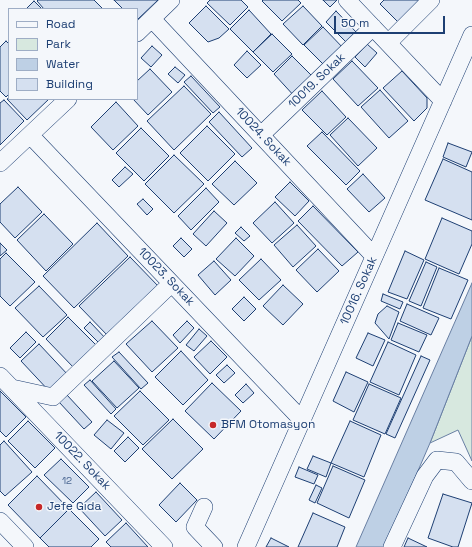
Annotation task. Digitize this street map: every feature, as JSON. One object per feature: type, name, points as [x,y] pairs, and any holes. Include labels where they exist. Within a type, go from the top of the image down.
[{"type":"street","points":[[138,32],[170,0]]},
{"type":"street","points":[[347,0],[443,101]]},
{"type":"street","points":[[388,43],[431,0]]},
{"type":"street","name":"10024. Sokak","points":[[152,19],[374,256]]},
{"type":"street","name":"10019. Sokak","points":[[261,134],[373,28]]},
{"type":"street","name":"10016. Sokak","points":[[246,547],[281,451],[302,420],[472,36]]},
{"type":"street","points":[[0,163],[67,100]]},
{"type":"street","name":"10023. Sokak","points":[[30,135],[302,420]]},
{"type":"street","points":[[12,388],[53,397],[172,284]]},
{"type":"street","name":"10022. Sokak","points":[[0,376],[164,547]]},
{"type":"street","points":[[392,547],[425,476],[437,460],[456,462],[472,481]]},
{"type":"street","points":[[204,507],[195,527],[214,547]]},
{"type":"street","points":[[0,521],[25,547]]},
{"type":"green space","points":[[472,336],[472,461],[458,430],[430,443]]},
{"type":"water","points":[[472,283],[472,336],[430,443],[385,547],[356,547]]},
{"type":"building","points":[[94,0],[102,8],[43,8],[37,1]]},
{"type":"building","points":[[114,0],[158,0],[138,19],[138,8],[122,8]]},
{"type":"building","points":[[210,0],[241,0],[248,7],[230,25],[207,3]]},
{"type":"building","points":[[298,0],[301,3],[282,21],[262,1]]},
{"type":"building","points":[[323,0],[337,0],[330,7]]},
{"type":"building","points":[[384,0],[419,0],[421,2],[400,24],[380,4]]},
{"type":"building","points":[[34,1],[41,8],[27,8]]},
{"type":"building","points":[[206,6],[229,29],[219,38],[208,42],[189,23]]},
{"type":"building","points":[[303,6],[322,26],[303,45],[283,24]]},
{"type":"building","points":[[249,10],[271,34],[253,52],[230,29]]},
{"type":"building","points":[[336,11],[357,33],[347,43],[326,22]]},
{"type":"building","points":[[323,27],[345,50],[327,68],[304,45]]},
{"type":"building","points":[[272,34],[292,54],[273,72],[253,52]]},
{"type":"building","points":[[6,41],[8,43],[8,95],[6,97],[0,91],[0,47]]},
{"type":"building","points":[[367,44],[377,53],[365,67],[355,57]]},
{"type":"building","points":[[152,46],[162,55],[151,67],[141,58]]},
{"type":"building","points":[[247,51],[261,65],[247,78],[234,65]]},
{"type":"building","points":[[292,56],[315,79],[296,98],[274,74]]},
{"type":"building","points":[[352,61],[378,88],[358,106],[333,79]]},
{"type":"building","points":[[175,67],[185,75],[178,83],[168,74]]},
{"type":"building","points":[[150,69],[172,92],[148,115],[134,100],[138,100],[138,80]]},
{"type":"building","points":[[402,71],[427,98],[427,108],[414,121],[383,88]]},
{"type":"building","points":[[191,76],[220,107],[213,113],[184,82]]},
{"type":"building","points":[[184,86],[211,114],[174,150],[147,121]]},
{"type":"building","points":[[380,90],[408,121],[389,138],[361,107]]},
{"type":"building","points":[[322,91],[346,117],[327,135],[302,110]]},
{"type":"building","points":[[7,99],[8,100],[48,100],[27,120]]},
{"type":"building","points":[[4,100],[24,121],[0,145],[0,103]]},
{"type":"building","points":[[116,102],[138,126],[113,150],[91,127]]},
{"type":"building","points":[[219,112],[252,148],[242,157],[209,122]]},
{"type":"building","points":[[348,118],[377,148],[358,166],[330,135]]},
{"type":"building","points":[[207,126],[235,154],[208,181],[180,153]]},
{"type":"building","points":[[141,128],[169,156],[144,181],[116,153]]},
{"type":"building","points":[[322,132],[360,171],[346,185],[307,146]]},
{"type":"building","points":[[448,143],[472,152],[466,167],[443,157]]},
{"type":"building","points":[[174,155],[204,184],[174,213],[145,184]]},
{"type":"building","points":[[443,159],[472,172],[472,220],[425,200]]},
{"type":"building","points":[[235,161],[257,183],[234,205],[212,184]]},
{"type":"building","points":[[125,167],[133,174],[119,187],[112,180]]},
{"type":"building","points":[[363,174],[385,198],[369,212],[347,189]]},
{"type":"building","points":[[290,182],[309,201],[295,216],[275,197]]},
{"type":"building","points":[[18,187],[42,212],[15,238],[0,222],[0,204]]},
{"type":"building","points":[[206,188],[219,202],[191,230],[178,216]]},
{"type":"building","points":[[143,199],[153,209],[147,215],[137,204]]},
{"type":"building","points":[[275,202],[294,223],[272,243],[253,223]]},
{"type":"building","points":[[313,206],[358,252],[342,266],[298,221]]},
{"type":"building","points":[[214,211],[227,223],[206,246],[193,234]]},
{"type":"building","points":[[44,214],[73,244],[46,271],[17,240]]},
{"type":"building","points":[[442,218],[472,231],[472,244],[459,274],[425,259]]},
{"type":"building","points":[[97,223],[128,256],[74,308],[43,276]]},
{"type":"building","points":[[297,225],[316,246],[293,267],[274,245]]},
{"type":"building","points":[[241,227],[250,236],[244,241],[235,233]]},
{"type":"building","points":[[181,238],[192,249],[184,257],[173,246]]},
{"type":"building","points":[[236,238],[254,256],[235,276],[216,259]]},
{"type":"building","points":[[0,243],[7,250],[0,256]]},
{"type":"building","points":[[318,249],[339,271],[317,292],[296,270]]},
{"type":"building","points":[[405,251],[424,260],[407,299],[388,292]]},
{"type":"building","points":[[6,253],[35,282],[10,306],[0,296],[0,259]]},
{"type":"building","points":[[130,257],[160,288],[109,337],[79,306]]},
{"type":"building","points":[[261,259],[281,280],[259,300],[239,280]]},
{"type":"building","points":[[214,261],[231,280],[215,295],[198,275]]},
{"type":"building","points":[[426,262],[437,267],[421,306],[409,301]]},
{"type":"building","points":[[439,268],[468,280],[451,319],[423,308]]},
{"type":"building","points":[[283,285],[303,304],[283,325],[263,306]]},
{"type":"building","points":[[39,286],[67,315],[43,337],[15,308]]},
{"type":"building","points":[[383,294],[403,302],[400,309],[381,301]]},
{"type":"building","points":[[244,297],[256,309],[244,321],[232,309]]},
{"type":"building","points":[[407,304],[439,318],[431,335],[400,321]]},
{"type":"building","points":[[387,306],[399,312],[389,339],[375,323],[378,314]]},
{"type":"building","points":[[68,317],[98,347],[75,369],[46,339]]},
{"type":"building","points":[[152,321],[178,348],[152,372],[126,344]]},
{"type":"building","points":[[187,321],[194,328],[180,343],[173,335]]},
{"type":"building","points":[[90,322],[108,341],[102,346],[84,328]]},
{"type":"building","points":[[398,323],[427,335],[419,352],[391,340]]},
{"type":"building","points":[[199,329],[207,336],[194,351],[186,345]]},
{"type":"building","points":[[26,332],[36,342],[20,358],[10,348]]},
{"type":"building","points":[[368,333],[385,340],[373,366],[356,358]]},
{"type":"building","points":[[211,341],[227,357],[210,374],[194,357]]},
{"type":"building","points":[[388,342],[416,355],[399,395],[370,382]]},
{"type":"building","points":[[39,344],[69,376],[51,393],[21,361]]},
{"type":"building","points":[[181,351],[208,380],[183,405],[155,377]]},
{"type":"building","points":[[119,352],[148,383],[141,389],[112,357]]},
{"type":"building","points":[[421,356],[430,360],[395,438],[386,434]]},
{"type":"building","points":[[114,361],[139,388],[117,408],[92,381]]},
{"type":"building","points":[[227,365],[235,373],[224,383],[216,375]]},
{"type":"building","points":[[346,372],[368,382],[354,412],[333,401]]},
{"type":"building","points":[[90,380],[116,409],[111,414],[84,385]]},
{"type":"building","name":"BFM Otomasyon","points":[[212,383],[241,411],[214,439],[185,411]]},
{"type":"building","points":[[246,384],[254,393],[243,403],[235,395]]},
{"type":"building","points":[[369,384],[401,398],[385,434],[353,420]]},
{"type":"building","points":[[0,391],[26,417],[6,437],[0,431]]},
{"type":"building","points":[[140,391],[169,420],[143,445],[114,416]]},
{"type":"building","points":[[67,395],[92,422],[84,429],[59,402]]},
{"type":"building","points":[[173,419],[203,449],[172,479],[142,449]]},
{"type":"building","points":[[107,420],[124,433],[111,449],[94,435]]},
{"type":"building","points":[[28,421],[55,448],[35,468],[8,441]]},
{"type":"building","points":[[350,421],[381,435],[364,477],[331,463]]},
{"type":"building","points":[[128,437],[139,448],[125,462],[114,451]]},
{"type":"building","points":[[4,441],[32,472],[5,496],[0,491],[0,445]]},
{"type":"building","points":[[313,456],[331,463],[326,477],[307,469]]},
{"type":"building","points":[[61,459],[89,487],[73,503],[44,475]]},
{"type":"building","points":[[333,466],[365,480],[349,518],[317,503]]},
{"type":"building","points":[[299,467],[318,475],[314,484],[295,477]]},
{"type":"building","name":"Jefe Gıda","points":[[37,476],[69,509],[40,538],[8,505]]},
{"type":"building","points":[[180,483],[197,500],[176,522],[159,505]]},
{"type":"building","points":[[316,485],[322,488],[315,503],[309,500]]},
{"type":"building","points":[[96,492],[122,520],[105,536],[79,508]]},
{"type":"building","points":[[443,494],[472,503],[458,547],[453,547],[428,538]]},
{"type":"building","points":[[69,509],[99,539],[91,547],[49,547],[40,538]]},
{"type":"building","points":[[313,513],[345,527],[337,547],[298,547]]},
{"type":"building","points":[[126,523],[148,547],[111,547],[106,542]]},
{"type":"building","points":[[271,538],[289,547],[266,547]]},
{"type":"building","points":[[408,538],[427,547],[404,547]]},
{"type":"place","name":"BFM Otomasyon","points":[[213,425]]},
{"type":"place","name":"Jefe Gıda","points":[[39,507]]}]
